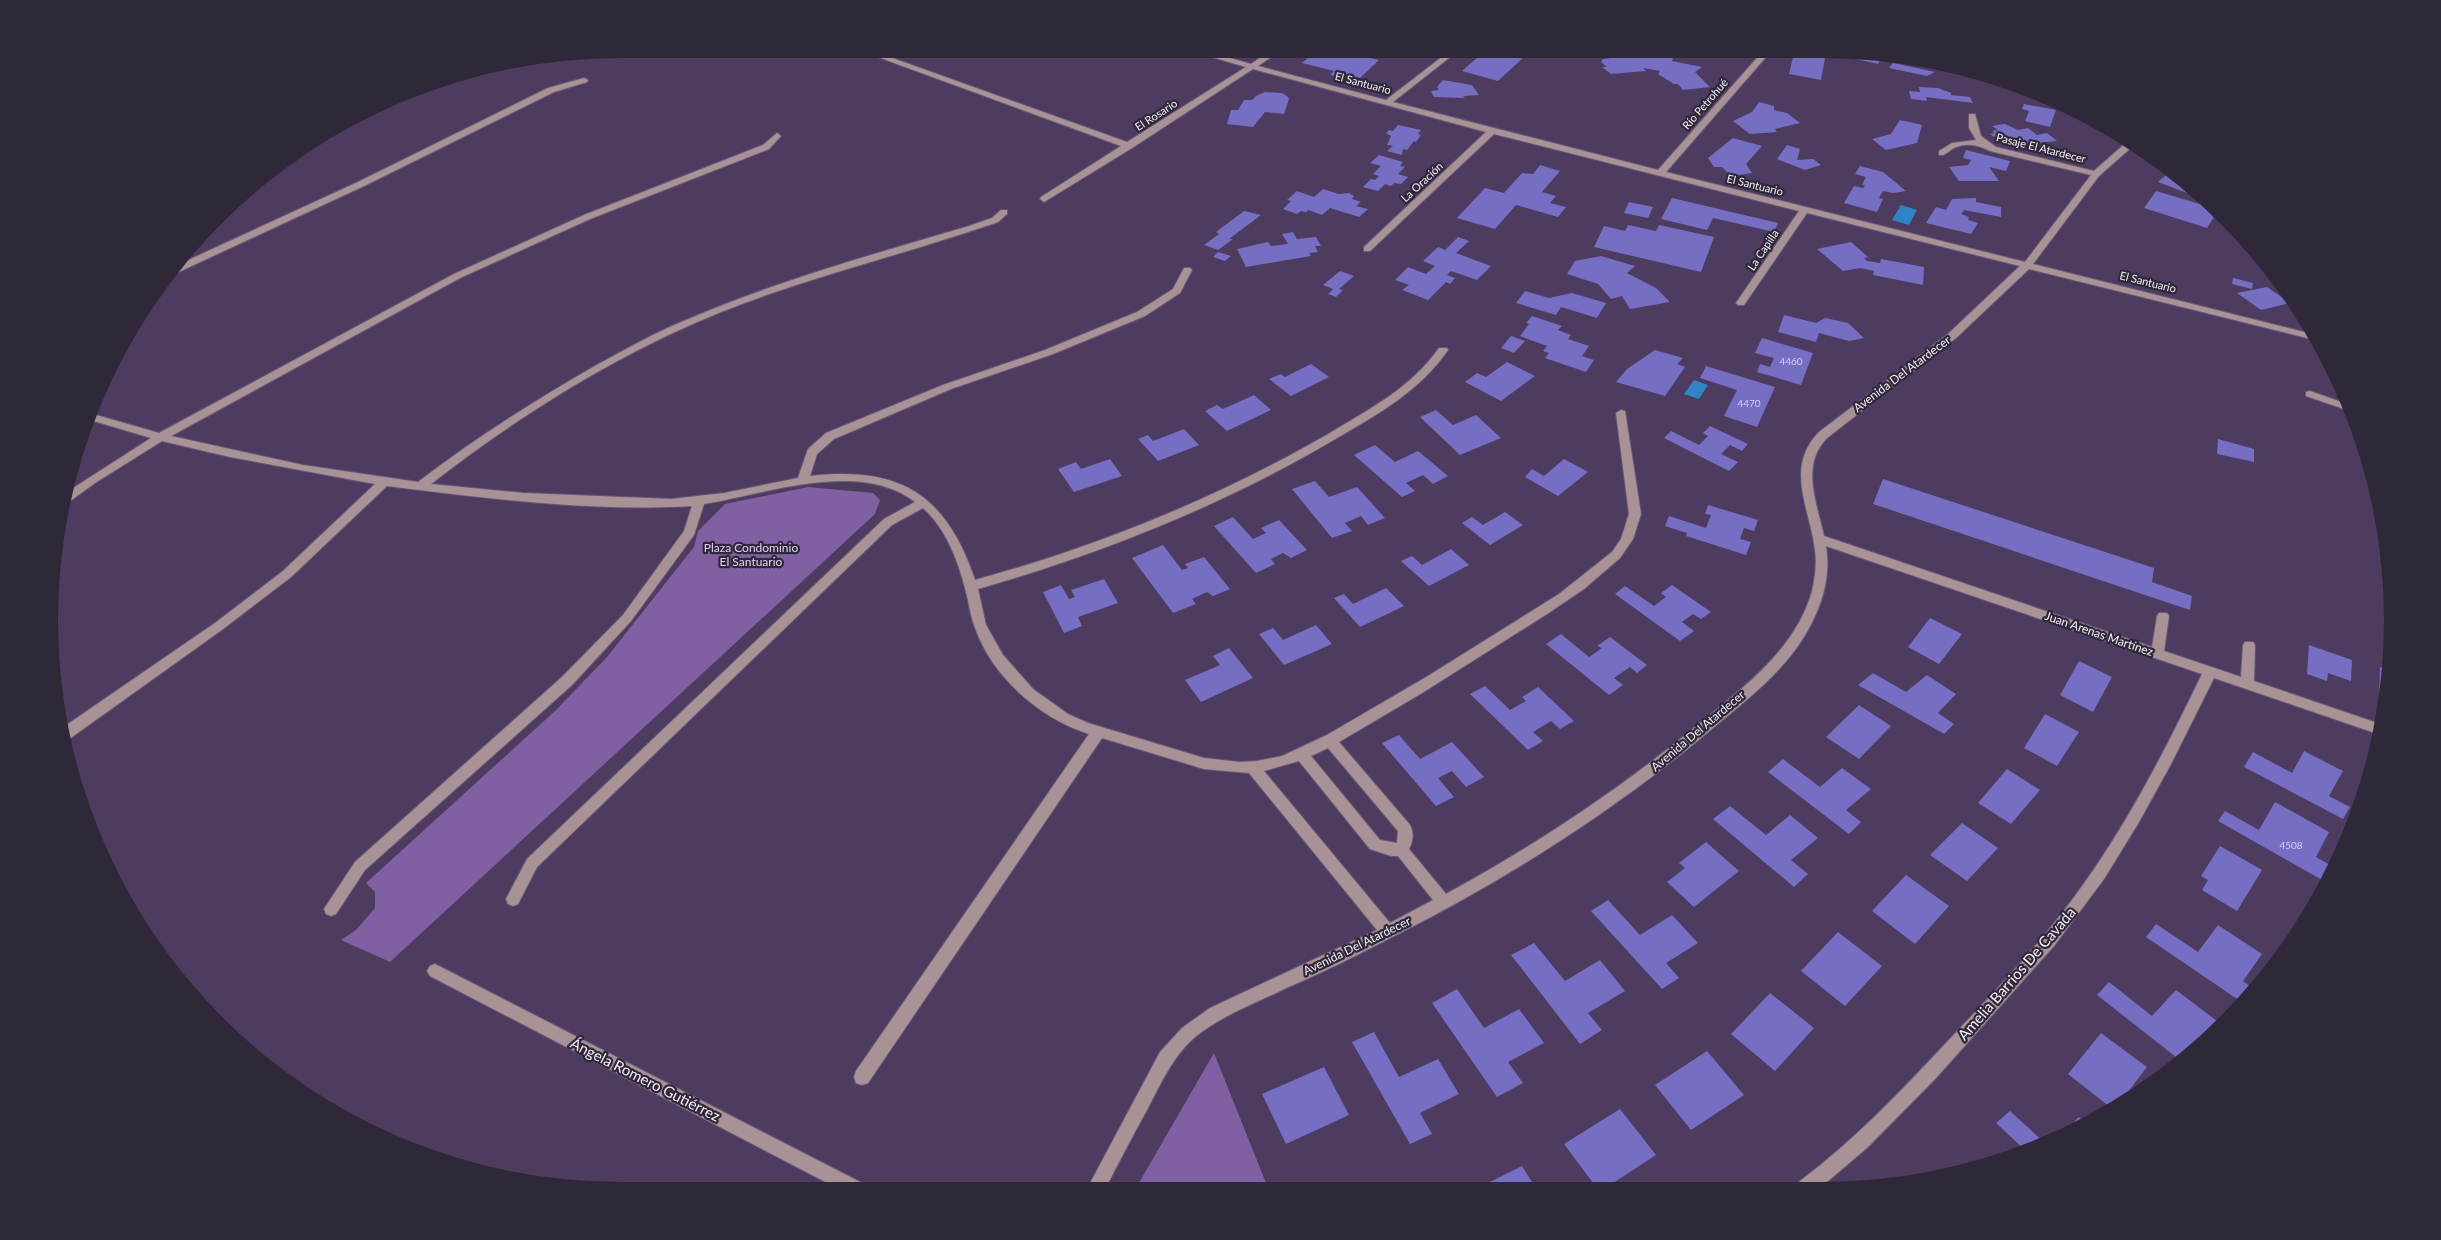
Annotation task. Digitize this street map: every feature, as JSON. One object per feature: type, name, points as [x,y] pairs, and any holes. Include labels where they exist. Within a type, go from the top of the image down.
[{"type":"street","points":[[885,58],[1129,146]]},
{"type":"street","name":"El Santuario","points":[[1220,58],[1659,174],[2306,335]]},
{"type":"street","name":"El Rosario","points":[[1044,199],[1265,58]]},
{"type":"street","points":[[1387,102],[1445,58]]},
{"type":"street","name":"Río Petrohué","points":[[1659,174],[1761,58]]},
{"type":"street","points":[[183,266],[366,181],[551,90],[584,80]]},
{"type":"street","name":"Pasaje El Atardecer","points":[[1972,116],[1973,130],[1980,143]]},
{"type":"street","name":"La Oración","points":[[1367,249],[1492,131]]},
{"type":"street","points":[[72,494],[160,437],[355,330],[480,265],[587,217],[766,146],[777,136]]},
{"type":"street","name":"Pasaje El Atardecer","points":[[1942,153],[1948,147],[1960,143],[1980,143],[1993,149],[2096,174]]},
{"type":"street","name":"Avenida Del Atardecer","points":[[1100,1182],[1166,1058],[1188,1033],[1216,1013],[1388,932],[1444,903],[1567,832],[1695,737],[1769,672],[1802,630],[1814,605],[1822,561],[1808,488],[1808,462],[1811,449],[1823,435],[1952,336],[2027,265],[2096,174],[2126,147]]},
{"type":"street","name":"La Capilla","points":[[1741,303],[1804,210]]},
{"type":"street","points":[[422,485],[470,448],[551,396],[616,358],[680,326],[795,282],[995,220],[1004,212]]},
{"type":"street","points":[[802,482],[812,452],[830,436],[947,386],[1048,352],[1141,314],[1177,291],[1187,270]]},
{"type":"street","points":[[971,586],[1024,572],[1077,554],[1198,504],[1266,473],[1334,436],[1390,401],[1427,374],[1443,350]]},
{"type":"street","points":[[2310,394],[2341,405]]},
{"type":"street","points":[[95,418],[160,437],[268,461],[385,481],[611,501],[699,502],[802,482],[842,478],[882,482],[904,489],[940,517],[950,533],[971,586],[981,628],[1006,668],[1036,700],[1068,721],[1099,731],[1195,761],[1229,767],[1253,768],[1275,764],[1301,754],[1330,741],[1384,710],[1521,624],[1613,558],[1626,542],[1633,527],[1635,514],[1621,413]]},
{"type":"street","points":[[69,732],[219,626],[287,574],[385,481]]},
{"type":"street","points":[[331,909],[360,866],[567,682],[627,618],[690,532],[699,502]]},
{"type":"street","points":[[513,899],[532,863],[888,522],[923,503]]},
{"type":"street","name":"Juan Arenas Martínez","points":[[1819,539],[2373,727]]},
{"type":"street","points":[[2157,654],[2163,616]]},
{"type":"street","points":[[2247,684],[2249,645]]},
{"type":"street","name":"Amelia Barrios De Cavada","points":[[1812,1182],[1872,1131],[1921,1082],[2001,996],[2080,901],[2160,776],[2210,672]]},
{"type":"street","points":[[862,1077],[1099,731]]},
{"type":"street","points":[[1330,741],[1404,829],[1405,843],[1401,849]]},
{"type":"street","points":[[1301,754],[1375,845],[1391,850],[1401,849]]},
{"type":"street","points":[[1253,768],[1388,932]]},
{"type":"street","points":[[1401,849],[1444,903]]},
{"type":"street","name":"Ángela Romero Gutiérrez","points":[[434,971],[842,1182]]},
{"type":"green space","name":"Plaza Condominio El Santuario","points":[[808,487],[873,493],[880,500],[875,514],[390,962],[341,940],[356,930],[375,908],[375,892],[366,883],[556,710],[607,657],[694,547],[698,531],[725,504]]},
{"type":"green space","points":[[1214,1053],[1266,1182],[1139,1182]]},
{"type":"water","points":[[1901,205],[1917,210],[1909,225],[1892,220]]},
{"type":"water","points":[[1694,380],[1708,385],[1699,399],[1684,394]]},
{"type":"building","points":[[1308,58],[1370,58],[1379,60],[1360,78],[1345,74],[1341,77],[1330,75],[1334,71],[1302,63]]},
{"type":"building","points":[[1477,58],[1523,58],[1498,81],[1462,71]]},
{"type":"building","points":[[1673,58],[1672,61],[1702,67],[1695,72],[1710,87],[1683,90],[1678,84],[1674,84],[1658,74],[1660,71],[1643,68],[1646,71],[1611,74],[1602,67],[1607,67],[1601,62],[1603,59]]},
{"type":"building","points":[[1793,58],[1825,58],[1821,80],[1789,74]]},
{"type":"building","points":[[1856,59],[1880,61],[1878,64]]},
{"type":"building","points":[[1893,63],[1935,72],[1927,76],[1889,68]]},
{"type":"building","points":[[1443,80],[1472,85],[1479,95],[1463,96],[1465,98],[1434,97],[1431,91],[1439,90],[1437,87]]},
{"type":"building","points":[[1919,87],[1938,88],[1951,93],[1951,95],[1970,97],[1973,103],[1926,97],[1927,101],[1911,99],[1909,91],[1920,92]]},
{"type":"building","points":[[1265,92],[1282,93],[1287,96],[1289,99],[1284,114],[1265,112],[1253,127],[1227,124],[1231,110],[1238,110],[1244,100],[1252,100]]},
{"type":"building","points":[[1759,102],[1774,106],[1774,110],[1787,113],[1800,123],[1775,129],[1777,132],[1750,134],[1733,121],[1752,112]]},
{"type":"building","points":[[2024,104],[2056,110],[2050,127],[2025,121],[2029,111],[2022,109]]},
{"type":"building","points":[[1900,120],[1922,125],[1917,143],[1886,150],[1872,139],[1891,134]]},
{"type":"building","points":[[2005,124],[2018,130],[2028,128],[2037,135],[2047,133],[2057,141],[2009,146],[1990,134],[1995,133],[1992,131],[1998,130],[1992,126]]},
{"type":"building","points":[[1398,125],[1421,130],[1418,134],[1421,135],[1416,142],[1414,141],[1407,150],[1403,149],[1402,155],[1387,151],[1393,146],[1387,145],[1391,136],[1386,133],[1389,130],[1393,131]]},
{"type":"building","points":[[1733,138],[1762,146],[1746,164],[1752,173],[1731,176],[1722,167],[1714,167],[1708,158]]},
{"type":"building","points":[[1787,145],[1800,149],[1797,160],[1813,159],[1821,165],[1805,170],[1777,159]]},
{"type":"building","points":[[1966,150],[2010,161],[2006,171],[1989,167],[1999,181],[1959,181],[1949,167],[1968,165],[1971,160],[1963,158]]},
{"type":"building","points":[[1379,155],[1403,162],[1400,166],[1405,167],[1398,174],[1408,177],[1401,184],[1394,183],[1391,186],[1385,184],[1378,191],[1363,187],[1371,179],[1375,180],[1379,176],[1373,174],[1381,166],[1370,163]]},
{"type":"building","points":[[1540,165],[1560,171],[1542,192],[1556,196],[1550,203],[1566,207],[1558,217],[1516,205],[1495,229],[1457,218],[1485,188],[1504,193],[1522,173],[1533,174]]},
{"type":"building","points":[[1860,166],[1883,172],[1906,191],[1893,193],[1883,191],[1879,198],[1883,199],[1877,212],[1844,203],[1854,186],[1863,188],[1865,185],[1862,185],[1866,177],[1855,174]]},
{"type":"building","points":[[2165,176],[2187,193],[2158,182]]},
{"type":"building","points":[[1323,189],[1339,194],[1349,193],[1354,196],[1352,199],[1361,202],[1356,206],[1368,209],[1359,217],[1330,208],[1322,215],[1308,210],[1297,214],[1283,209],[1291,201],[1287,200],[1297,191],[1314,197]]},
{"type":"building","points":[[2156,191],[2200,204],[2214,217],[2207,228],[2144,208]]},
{"type":"building","points":[[1672,198],[1778,223],[1774,232],[1713,218],[1707,230],[1661,219]]},
{"type":"building","points":[[1976,198],[1976,202],[2001,207],[2001,217],[1964,210],[1961,214],[1969,217],[1968,220],[1978,223],[1971,234],[1926,223],[1936,207],[1946,210],[1952,199]]},
{"type":"building","points":[[1629,202],[1653,207],[1648,218],[1624,213]]},
{"type":"building","points":[[1244,211],[1261,215],[1229,239],[1233,239],[1218,250],[1204,245],[1219,234],[1216,232]]},
{"type":"building","points":[[1628,225],[1656,231],[1659,225],[1714,237],[1701,272],[1594,247],[1604,226],[1625,231]]},
{"type":"building","points":[[1293,232],[1297,239],[1316,237],[1321,246],[1315,246],[1318,252],[1309,253],[1311,256],[1246,267],[1237,249],[1268,242],[1271,246],[1288,244],[1282,234]]},
{"type":"building","points":[[1458,237],[1469,241],[1456,253],[1491,266],[1477,280],[1451,271],[1447,275],[1455,278],[1450,284],[1446,282],[1428,300],[1402,290],[1409,285],[1395,280],[1408,267],[1426,274],[1435,266],[1423,261],[1438,247],[1445,250]]},
{"type":"building","points":[[1851,242],[1868,257],[1864,258],[1867,261],[1880,263],[1881,259],[1924,267],[1923,285],[1873,275],[1874,271],[1860,268],[1843,271],[1817,249]]},
{"type":"building","points":[[1218,252],[1231,256],[1225,261],[1213,257]]},
{"type":"building","points":[[1601,256],[1635,266],[1627,273],[1656,288],[1670,302],[1630,309],[1622,296],[1611,299],[1598,284],[1567,274],[1575,261]]},
{"type":"building","points":[[1340,271],[1354,276],[1339,289],[1343,290],[1336,297],[1328,294],[1333,289],[1323,285]]},
{"type":"building","points":[[2233,278],[2253,283],[2252,289],[2232,284]]},
{"type":"building","points":[[2267,287],[2281,297],[2287,304],[2261,310],[2237,293]]},
{"type":"building","points":[[1525,291],[1549,298],[1572,293],[1606,303],[1597,318],[1561,307],[1556,315],[1516,303]]},
{"type":"building","points":[[1784,315],[1816,323],[1825,318],[1848,323],[1864,338],[1849,341],[1819,333],[1816,342],[1778,332]]},
{"type":"building","points":[[1532,316],[1562,326],[1558,330],[1571,335],[1568,339],[1589,346],[1582,356],[1594,360],[1586,372],[1545,358],[1549,353],[1543,351],[1547,346],[1520,336],[1529,324],[1526,323]]},
{"type":"building","points":[[1511,336],[1525,341],[1514,353],[1501,348]]},
{"type":"building","points":[[1762,338],[1813,353],[1801,385],[1757,372],[1760,364],[1770,367],[1774,358],[1755,353]]},
{"type":"building","points":[[1655,350],[1683,358],[1677,364],[1685,367],[1665,396],[1616,382],[1627,369]]},
{"type":"building","points":[[1507,362],[1535,376],[1501,401],[1465,382],[1477,373],[1486,377]]},
{"type":"building","points":[[1311,364],[1329,377],[1291,396],[1269,379],[1281,374],[1285,377]]},
{"type":"building","points":[[1706,366],[1775,387],[1757,427],[1724,416],[1737,390],[1700,378]]},
{"type":"building","points":[[1254,395],[1271,410],[1227,431],[1205,411],[1217,405],[1223,409]]},
{"type":"building","points":[[1436,410],[1453,425],[1476,415],[1501,438],[1460,455],[1420,417]]},
{"type":"building","points":[[1710,426],[1748,444],[1742,451],[1730,445],[1721,454],[1738,462],[1729,471],[1664,438],[1671,431],[1699,445],[1708,436],[1703,433]]},
{"type":"building","points":[[1184,429],[1199,445],[1158,461],[1138,439],[1148,435],[1153,441]]},
{"type":"building","points":[[2218,439],[2254,449],[2254,462],[2217,454]]},
{"type":"building","points":[[1375,445],[1395,462],[1418,451],[1448,476],[1433,484],[1423,475],[1406,483],[1415,491],[1402,497],[1354,455]]},
{"type":"building","points":[[1110,459],[1122,476],[1074,492],[1058,469],[1076,462],[1081,469]]},
{"type":"building","points":[[1564,459],[1588,472],[1558,496],[1525,477],[1532,469],[1544,476]]},
{"type":"building","points":[[1883,479],[2154,568],[2152,582],[2192,596],[2190,610],[1873,504]]},
{"type":"building","points":[[1315,481],[1329,497],[1357,487],[1385,518],[1368,525],[1361,516],[1345,523],[1352,531],[1332,538],[1292,489]]},
{"type":"building","points":[[1708,505],[1758,520],[1754,531],[1744,528],[1740,539],[1751,542],[1746,555],[1686,536],[1687,533],[1665,526],[1669,516],[1706,528],[1711,515],[1705,514]]},
{"type":"building","points":[[1505,512],[1523,525],[1490,545],[1462,523],[1472,517],[1483,525]]},
{"type":"building","points":[[1233,517],[1253,539],[1266,533],[1261,528],[1279,520],[1307,550],[1291,558],[1283,553],[1271,559],[1275,564],[1256,573],[1214,526]]},
{"type":"building","points":[[1163,545],[1182,570],[1188,568],[1185,564],[1204,557],[1230,589],[1213,596],[1207,592],[1192,599],[1196,604],[1173,613],[1132,558]]},
{"type":"building","points":[[1451,549],[1469,565],[1429,586],[1401,561],[1412,556],[1422,565]]},
{"type":"building","points":[[1104,579],[1118,603],[1078,617],[1082,626],[1064,633],[1043,592],[1061,585],[1069,599],[1075,597],[1071,590]]},
{"type":"building","points":[[1672,585],[1711,612],[1701,619],[1693,614],[1682,622],[1694,631],[1680,641],[1615,594],[1625,586],[1654,606],[1666,597],[1661,593]]},
{"type":"building","points":[[1386,588],[1404,606],[1360,627],[1334,598],[1344,594],[1353,604]]},
{"type":"building","points":[[1930,618],[1962,634],[1939,664],[1908,647]]},
{"type":"building","points":[[1316,625],[1332,644],[1284,665],[1259,634],[1273,628],[1283,640]]},
{"type":"building","points":[[1561,634],[1589,657],[1602,648],[1597,646],[1610,637],[1647,665],[1637,673],[1630,667],[1614,678],[1623,685],[1609,695],[1546,644]]},
{"type":"building","points":[[2309,645],[2352,660],[2351,681],[2328,673],[2327,681],[2307,674]]},
{"type":"building","points":[[1229,648],[1253,678],[1201,702],[1185,680],[1220,665],[1213,656]]},
{"type":"building","points":[[2079,661],[2112,677],[2093,712],[2060,695]]},
{"type":"building","points":[[1873,673],[1906,692],[1927,675],[1956,694],[1938,713],[1954,724],[1944,734],[1858,685]]},
{"type":"building","points":[[1485,686],[1510,710],[1526,701],[1522,697],[1538,687],[1574,721],[1560,729],[1551,721],[1533,732],[1543,741],[1528,750],[1470,694]]},
{"type":"building","points":[[1859,705],[1891,726],[1859,759],[1826,737]]},
{"type":"building","points":[[2045,714],[2079,732],[2057,766],[2024,748]]},
{"type":"building","points":[[1399,735],[1420,759],[1452,742],[1484,777],[1466,787],[1452,771],[1438,778],[1454,797],[1436,806],[1382,743]]},
{"type":"building","points":[[2304,751],[2343,771],[2329,796],[2350,807],[2343,819],[2244,767],[2253,752],[2292,773]]},
{"type":"building","points":[[1783,759],[1820,787],[1842,768],[1871,789],[1846,810],[1861,822],[1849,834],[1768,772]]},
{"type":"building","points":[[2007,769],[2040,790],[2011,824],[1978,803]]},
{"type":"building","points":[[2275,802],[2329,832],[2316,857],[2328,864],[2320,879],[2218,821],[2225,811],[2259,830]]},
{"type":"building","points":[[1730,806],[1766,835],[1790,815],[1818,838],[1791,860],[1808,874],[1794,887],[1713,819]]},
{"type":"building","points":[[1962,823],[1998,848],[1967,881],[1930,855]]},
{"type":"building","points":[[1706,842],[1739,871],[1694,907],[1667,882],[1685,868],[1679,863]]},
{"type":"building","points":[[2220,846],[2262,870],[2237,911],[2202,890],[2208,880],[2201,876]]},
{"type":"building","points":[[1906,875],[1949,906],[1915,944],[1872,911]]},
{"type":"building","points":[[1608,900],[1640,935],[1672,915],[1698,943],[1666,963],[1679,978],[1662,989],[1591,911]]},
{"type":"building","points":[[2156,924],[2198,952],[2218,925],[2262,954],[2243,981],[2249,985],[2237,999],[2146,937]]},
{"type":"building","points":[[1838,932],[1882,966],[1845,1006],[1801,971]]},
{"type":"building","points":[[1534,943],[1565,981],[1600,960],[1625,991],[1588,1013],[1602,1030],[1580,1044],[1511,955]]},
{"type":"building","points":[[2109,982],[2152,1016],[2176,990],[2216,1020],[2175,1056],[2097,995]]},
{"type":"building","points":[[1457,989],[1484,1028],[1519,1009],[1544,1043],[1508,1062],[1523,1083],[1497,1097],[1432,1003]]},
{"type":"building","points":[[1770,993],[1814,1028],[1775,1071],[1731,1034]]},
{"type":"building","points":[[1374,1032],[1399,1077],[1438,1059],[1459,1094],[1420,1113],[1432,1134],[1410,1144],[1352,1042]]},
{"type":"building","points":[[2101,1033],[2147,1067],[2128,1091],[2107,1104],[2068,1074]]},
{"type":"building","points":[[1707,1051],[1744,1095],[1691,1130],[1655,1085]]},
{"type":"building","points":[[1324,1067],[1349,1115],[1286,1144],[1262,1094]]},
{"type":"building","points":[[1620,1109],[1656,1155],[1615,1182],[1592,1182],[1564,1144]]},
{"type":"building","points":[[2010,1111],[2040,1138],[2021,1146],[1996,1123]]},
{"type":"building","points":[[1522,1166],[1532,1182],[1490,1182]]}]
